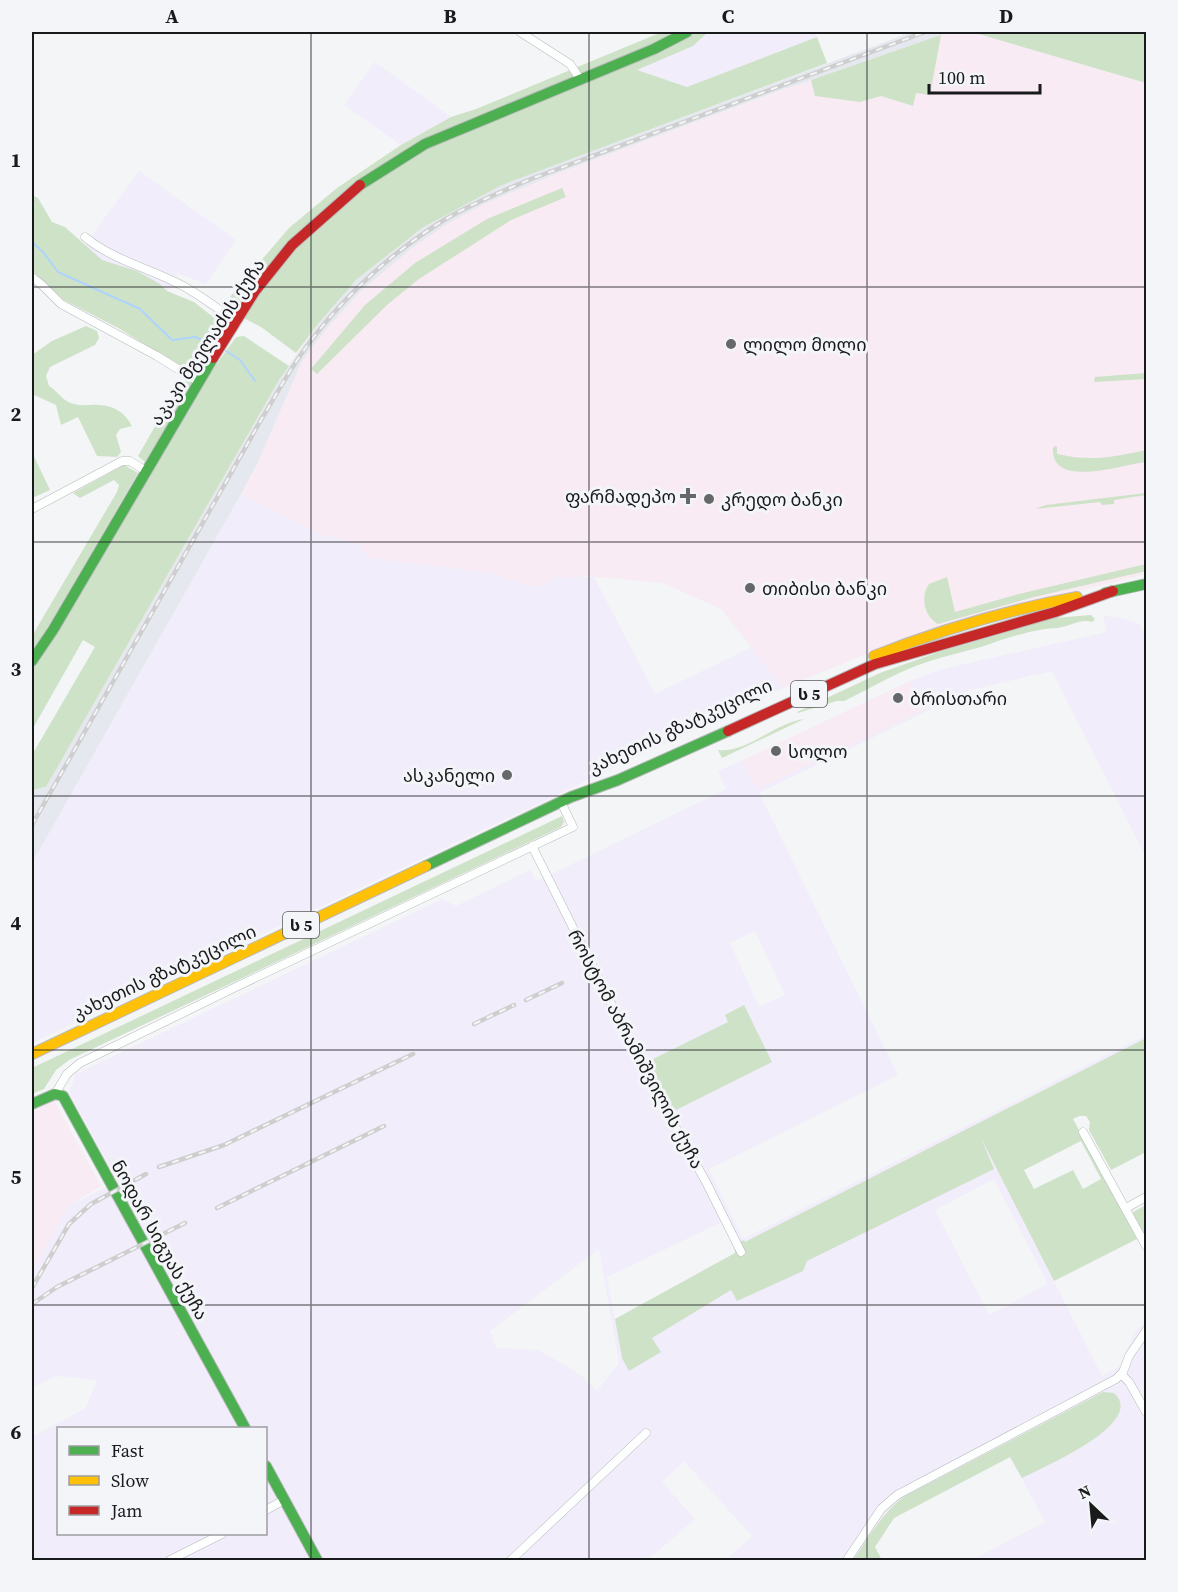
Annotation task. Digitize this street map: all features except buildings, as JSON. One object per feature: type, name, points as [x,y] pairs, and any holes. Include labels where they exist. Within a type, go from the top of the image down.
[{"type":"main road","name":"აკაკი მგელაძის ქუჩა","points":[[32,662],[255,291],[292,244],[348,194],[371,177],[442,137],[654,49],[687,32]]},
{"type":"main road","name":"კახეთის გზატკეცილი","points":[[32,1054],[566,800],[615,772],[849,666],[913,641],[1035,605],[1146,584]]},
{"type":"main road","points":[[32,1104],[55,1094]]},
{"type":"main road","name":"ნოდარ სიგუას ქუჩა","points":[[55,1094],[63,1096],[244,1427]]},
{"type":"main road","points":[[267,1468],[318,1560]]},
{"type":"street","points":[[520,32],[570,64],[580,79]]},
{"type":"street","points":[[85,237],[100,249],[176,282],[207,300],[237,322]]},
{"type":"street","points":[[32,277],[61,304],[157,356],[199,382]]},
{"type":"street","points":[[32,509],[122,461],[130,461],[146,471]]},
{"type":"street","points":[[55,1094],[67,1074],[80,1063],[573,827],[566,800]]},
{"type":"street","name":"როსტომ აბრამიშვილის ქუჩა","points":[[532,846],[654,1090],[706,1182],[741,1252]]},
{"type":"street","points":[[1083,1132],[1146,1246]]},
{"type":"street","points":[[1126,1208],[1146,1197]]},
{"type":"street","points":[[847,1560],[881,1509],[897,1495],[1116,1379],[1146,1331]]},
{"type":"street","points":[[1121,1374],[1129,1382],[1146,1412]]},
{"type":"street","points":[[511,1560],[646,1433]]},
{"type":"street","points":[[267,1509],[284,1500]]},
{"type":"street","points":[[170,1560],[218,1535]]},
{"type":"shaded area","points":[[708,32],[815,32],[817,37],[687,87],[636,70],[693,46]]},
{"type":"shaded area","points":[[912,32],[950,32],[779,91],[558,173],[484,204],[447,224],[412,248],[362,290],[328,327],[302,361],[258,462],[241,494],[32,863],[32,790],[46,787],[279,380],[318,324],[356,280],[422,228],[502,185]]},
{"type":"shaded area","name":"ლილო მოლი","points":[[950,32],[972,32],[1146,83],[1146,574],[1003,610],[896,642],[783,688],[721,609],[663,583],[585,576],[527,587],[498,574],[368,558],[360,544],[319,534],[241,494],[258,462],[302,361],[328,327],[362,290],[412,248],[447,224],[484,204],[558,173],[811,80],[815,96],[860,102],[881,96],[912,106],[916,93],[930,94],[941,35]]},
{"type":"shaded area","points":[[375,62],[451,117],[401,145],[344,105]]},
{"type":"shaded area","points":[[139,171],[236,240],[206,284],[177,273],[171,289],[166,291],[160,284],[137,271],[102,260],[85,245]]},
{"type":"shaded area","points":[[241,494],[319,534],[360,544],[368,558],[498,574],[527,587],[546,585],[552,577],[594,577],[655,694],[752,647],[783,688],[32,1043],[32,863]]},
{"type":"shaded area","points":[[1103,616],[1122,618],[1140,624],[1146,638],[1146,857],[1052,671],[970,690],[759,793],[898,1075],[709,1169],[743,1239],[1146,1035],[1146,1038],[975,1125],[1102,1376],[1119,1367],[1136,1330],[1146,1321],[1146,1560],[972,1560],[1045,1522],[1010,1457],[894,1518],[875,1547],[882,1560],[726,1560],[752,1536],[684,1461],[662,1482],[695,1519],[650,1558],[652,1560],[32,1560],[32,1437],[86,1408],[97,1380],[56,1376],[32,1388],[32,1271],[68,1206],[118,1181],[69,1092],[76,1074],[442,899],[456,906],[530,870],[536,881],[554,873],[726,789],[718,771],[743,760],[757,789],[925,710],[910,681],[943,669],[1107,632]],"holes":[[[755,931],[785,995],[759,1007],[730,943]],[[994,1179],[1048,1284],[989,1315],[935,1210]],[[722,1222],[734,1244],[735,1253],[615,1319],[607,1277]],[[599,1249],[619,1363],[597,1391],[567,1366],[538,1350],[496,1348],[490,1331]]]},
{"type":"shaded area","points":[[910,681],[925,710],[757,790],[743,760]]},
{"type":"shaded area","points":[[54,1100],[101,1186],[68,1206],[32,1271],[32,1113]]},
{"type":"green space","points":[[662,32],[708,32],[693,46],[637,70],[687,87],[817,37],[827,63],[502,185],[422,228],[356,280],[296,353],[261,327],[234,313],[224,304],[289,228],[337,188],[401,145],[451,117],[476,109]]},
{"type":"green space","points":[[972,32],[1146,32],[1146,83]]},
{"type":"green space","points":[[941,35],[930,95],[916,93],[913,106],[881,96],[860,102],[815,96],[811,80]]},
{"type":"green space","points":[[562,188],[566,197],[511,220],[419,279],[388,304],[317,374],[311,369],[365,305],[415,263],[487,219]]},
{"type":"green space","points":[[32,195],[38,198],[52,222],[65,227],[102,260],[137,271],[160,284],[167,291],[194,302],[227,328],[199,373],[191,373],[120,329],[64,300],[32,271]]},
{"type":"green space","points":[[86,326],[97,331],[99,338],[95,345],[50,367],[46,376],[49,386],[68,402],[110,407],[126,417],[132,426],[120,429],[116,435],[121,452],[117,457],[97,456],[78,417],[61,425],[56,405],[32,394],[32,355],[52,341]]},
{"type":"green space","points":[[244,336],[289,366],[46,787],[32,790],[32,755],[95,647],[83,640],[32,730],[32,671],[79,596],[203,383],[236,337]]},
{"type":"green space","points":[[1146,373],[1146,379],[1094,382],[1095,377]]},
{"type":"green space","points":[[185,380],[192,382],[145,462],[138,456],[176,390]]},
{"type":"green space","points":[[1055,446],[1057,454],[1081,458],[1112,456],[1146,450],[1146,462],[1106,470],[1076,471],[1064,468],[1056,461],[1053,448]]},
{"type":"green space","points":[[32,452],[50,490],[32,498]]},
{"type":"green space","points":[[124,465],[138,473],[32,654],[32,636],[119,485],[114,480],[80,498],[73,493]]},
{"type":"green space","points":[[1146,493],[1146,495],[1114,500],[1114,504],[1102,505],[1100,502],[1035,509],[1046,505]]},
{"type":"green space","points":[[1146,564],[1146,571],[1034,597],[938,624],[929,616],[925,606],[926,589],[929,584],[947,577],[955,612],[1019,594]]},
{"type":"green space","points":[[1091,615],[1095,619],[1092,622],[1083,621],[1028,632],[934,660],[906,670],[844,701],[797,712],[880,673],[939,652],[1054,618]]},
{"type":"green space","points":[[804,719],[722,758],[718,750],[740,747],[782,726]]},
{"type":"green space","points":[[562,816],[564,822],[561,827],[69,1060],[56,1070],[44,1089],[32,1094],[32,1068]]},
{"type":"green space","points":[[744,1005],[772,1062],[672,1112],[647,1062],[728,1022],[725,1015]]},
{"type":"green space","points":[[1146,1038],[1146,1152],[1111,1170],[1089,1130],[1090,1122],[1086,1116],[1073,1119],[1137,1239],[1054,1281],[981,1138],[994,1169],[807,1261],[803,1271],[737,1301],[731,1290],[652,1338],[661,1352],[629,1371],[622,1358],[615,1319],[735,1253],[734,1244],[744,1240],[745,1242]],"holes":[[[1081,1141],[1101,1179],[1083,1189],[1073,1170],[1034,1189],[1024,1170]]]},
{"type":"green space","points":[[1146,1205],[1146,1241],[1133,1212]]},
{"type":"green space","points":[[1103,1392],[1114,1393],[1121,1405],[1117,1418],[1088,1443],[1022,1478],[1010,1457],[894,1518],[875,1547],[882,1560],[853,1560],[883,1518],[905,1496]]},
{"type":"waterway","points":[[32,242],[58,272],[140,309],[172,340],[195,337],[214,345]]},
{"type":"waterway","points":[[226,351],[240,360],[255,381]]},
{"type":"railway","points":[[32,825],[289,373],[321,328],[387,261],[444,220],[497,193],[925,32]]},
{"type":"railway","points":[[526,1000],[562,983]]},
{"type":"railway","points":[[474,1024],[514,1005]]},
{"type":"railway","points":[[159,1167],[224,1145],[413,1054]]},
{"type":"railway","points":[[217,1208],[384,1126]]},
{"type":"railway","points":[[32,1288],[69,1224],[91,1204],[146,1174]]},
{"type":"railway","points":[[32,1304],[57,1287],[185,1223]]},
{"type":"traffic: fast","points":[[360,185],[425,144],[654,49],[687,32]]},
{"type":"traffic: fast","points":[[32,661],[53,630],[213,358]]},
{"type":"traffic: fast","points":[[1105,593],[1146,584]]},
{"type":"traffic: fast","points":[[426,866],[571,797],[618,780],[728,731]]},
{"type":"traffic: fast","points":[[32,1104],[55,1094],[63,1096],[244,1427]]},
{"type":"traffic: fast","points":[[267,1468],[317,1560]]},
{"type":"traffic: slow","points":[[874,656],[974,622],[1077,597]]},
{"type":"traffic: slow","points":[[32,1054],[426,866]]},
{"type":"traffic: jam","points":[[213,358],[255,291],[292,245],[360,185]]},
{"type":"traffic: jam","points":[[728,731],[875,664],[1055,612],[1113,591]]},
{"type":"place","name":"ლილო მოლი","points":[[731,344]]},
{"type":"place","name":"ფარმადეპო","points":[[688,496]]},
{"type":"place","name":"კრედო ბანკი","points":[[709,499]]},
{"type":"place","name":"თიბისი ბანკი","points":[[750,588]]},
{"type":"place","name":"ბრისთარი","points":[[898,698]]},
{"type":"place","name":"სოლო","points":[[776,751]]},
{"type":"place","name":"ასკანელი","points":[[507,775]]}]
